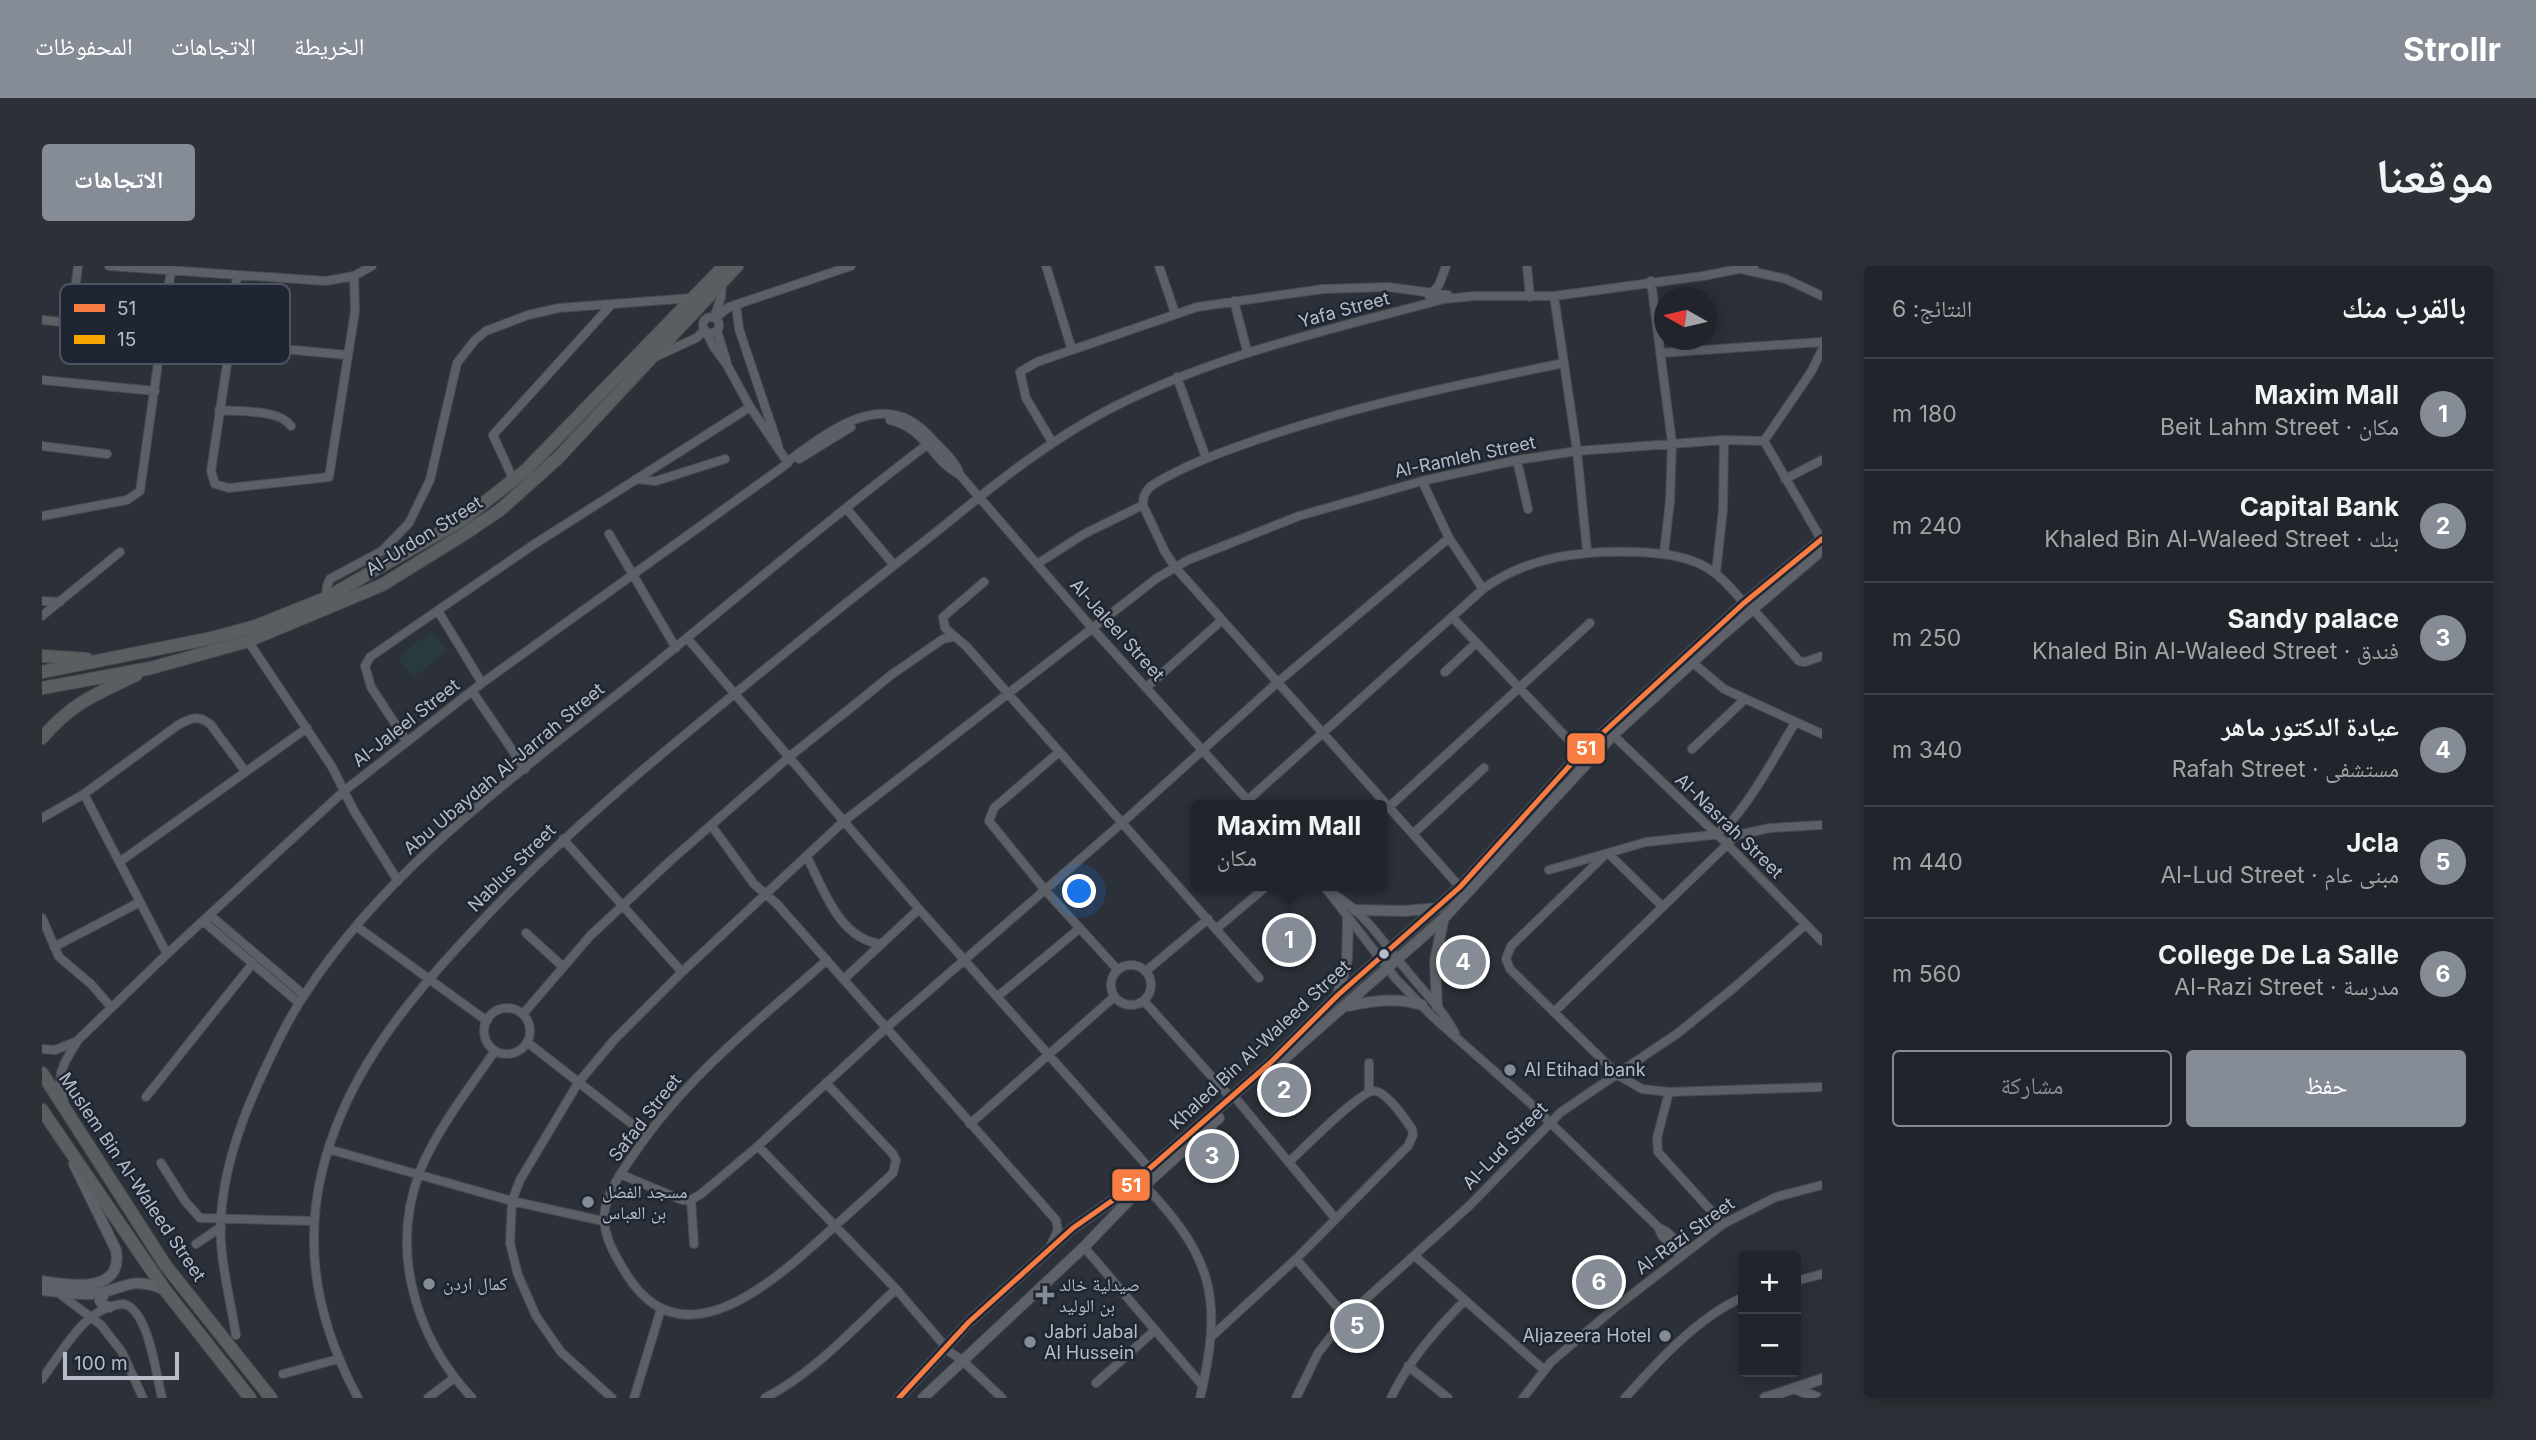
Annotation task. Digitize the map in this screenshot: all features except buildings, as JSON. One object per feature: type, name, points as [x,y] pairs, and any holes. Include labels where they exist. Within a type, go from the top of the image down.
[{"type":"highway","name":"Al-Urdon Street","points":[[42,672],[231,634],[326,598],[451,525],[514,481],[724,266]]},
{"type":"highway","name":"Al-Urdon Street","points":[[42,688],[152,668],[248,642],[382,585],[500,510],[558,458],[737,266]]},
{"type":"highway","points":[[451,525],[459,538]]},
{"type":"highway","points":[[42,656],[105,660]]},
{"type":"highway","points":[[42,738],[61,717],[78,704],[152,668]]},
{"type":"highway","name":"Muslem Bin Al-Waleed Street","points":[[42,1073],[166,1266],[271,1398]]},
{"type":"highway","name":"Muslem Bin Al-Waleed Street","points":[[42,1110],[165,1290],[250,1398]]},
{"type":"main road","name":"Khaled Bin Al-Waleed Street","points":[[923,1398],[1084,1247],[1338,995],[1390,950],[1441,913],[1460,887],[1581,753],[1822,539]]},
{"type":"main road","name":"Khaled Bin Al-Waleed Street","points":[[899,1398],[946,1345],[1073,1228],[1116,1198],[1398,960],[1613,735],[1748,606],[1821,555]]},
{"type":"main road","points":[[1338,995],[1347,959],[1352,914],[1404,911],[1441,913],[1435,961],[1437,1006]]},
{"type":"main road","points":[[1345,1007],[1382,1000],[1422,1005]]},
{"type":"main road","points":[[42,1281],[88,1285],[105,1279],[112,1273],[117,1262],[116,1250],[61,1140]]},
{"type":"main road","points":[[1073,1228],[1083,1234],[1084,1247]]},
{"type":"main road","points":[[42,1290],[91,1294],[105,1292],[124,1284],[142,1282],[165,1290]]},
{"type":"main road","points":[[105,1292],[100,1301],[109,1307]]},
{"type":"main road","points":[[936,1359],[947,1362],[951,1372]]},
{"type":"main road","points":[[1765,1398],[1822,1379]]},
{"type":"main road","points":[[1794,1388],[1818,1398]]},
{"type":"street","points":[[76,284],[78,266]]},
{"type":"street","points":[[109,266],[326,281],[354,276],[372,266]]},
{"type":"street","points":[[716,322],[738,306],[851,266]]},
{"type":"street","points":[[1045,266],[1072,350]]},
{"type":"street","points":[[1159,266],[1175,313]]},
{"type":"street","points":[[1424,304],[1438,285],[1446,266]]},
{"type":"street","points":[[1527,266],[1530,297]]},
{"type":"street","name":"Yafa Street","points":[[979,497],[1052,442],[1105,411],[1177,377],[1247,351],[1461,296],[1554,296],[1754,266]]},
{"type":"street","points":[[1739,269],[1786,279],[1822,296]]},
{"type":"street","points":[[170,284],[172,271]]},
{"type":"street","points":[[236,284],[237,275]]},
{"type":"street","points":[[227,364],[211,471],[215,484],[229,488],[329,477],[355,311],[354,276]]},
{"type":"street","points":[[1651,281],[1672,443],[1670,502],[1664,553]]},
{"type":"street","points":[[706,331],[712,333],[716,322],[722,283]]},
{"type":"street","points":[[1052,442],[1026,398],[1020,372],[1037,362],[1142,327],[1175,313],[1234,301],[1323,289],[1388,287],[1461,296]]},
{"type":"street","points":[[1554,296],[1577,451],[1587,551]]},
{"type":"street","points":[[326,598],[330,579],[382,551],[409,523],[430,480],[457,363],[475,340],[494,327],[559,308],[693,298]]},
{"type":"street","points":[[1234,301],[1247,351]]},
{"type":"street","points":[[514,481],[493,435],[611,305]]},
{"type":"street","points":[[738,306],[740,330],[785,462]]},
{"type":"street","points":[[716,322],[706,319],[704,324],[713,346],[785,462]]},
{"type":"street","points":[[42,320],[60,321]]},
{"type":"street","points":[[716,322],[727,365]]},
{"type":"street","points":[[652,358],[706,331]]},
{"type":"street","points":[[1660,353],[1822,342]]},
{"type":"street","points":[[290,350],[347,355]]},
{"type":"street","points":[[1822,350],[1811,372],[1764,441],[1822,539]]},
{"type":"street","points":[[1383,800],[1175,566],[1165,552],[1143,505],[1147,489],[1206,458],[1306,423],[1434,390],[1564,363]]},
{"type":"street","points":[[42,516],[127,500],[140,491],[158,364]]},
{"type":"street","points":[[1177,377],[1206,458]]},
{"type":"street","points":[[42,380],[155,391]]},
{"type":"street","points":[[407,742],[371,687],[365,666],[370,657],[523,551],[750,407]]},
{"type":"street","points":[[219,410],[275,415],[287,420],[291,426]]},
{"type":"street","name":"Al-Jaleel Street","points":[[67,1113],[60,1085],[61,1073],[78,1040],[345,790],[482,683],[785,462],[831,431],[862,418],[878,414],[902,416],[915,423],[950,458],[960,475],[1093,629],[1247,800]]},
{"type":"street","name":"Al-Jaleel Street","points":[[785,462],[848,428],[880,418],[910,427],[960,475]]},
{"type":"street","points":[[1716,573],[1723,509],[1724,440]]},
{"type":"street","name":"Al-Ramleh Street","points":[[512,1201],[536,1151],[578,1083],[614,1040],[682,972],[844,821],[1175,566],[1299,516],[1422,481],[1517,460],[1577,451],[1672,443],[1764,441]]},
{"type":"street","name":"Abu Ubaydah Al-Jarrah Street","points":[[236,1335],[221,1224],[223,1191],[244,1117],[299,1003],[356,926],[398,881],[449,833],[928,444]]},
{"type":"street","points":[[42,446],[107,454]]},
{"type":"street","points":[[636,479],[656,481],[725,459]]},
{"type":"street","points":[[1517,460],[1528,509]]},
{"type":"street","points":[[1785,479],[1822,460]]},
{"type":"street","points":[[1422,481],[1450,538],[1483,589]]},
{"type":"street","name":"Nablus Street","points":[[358,1398],[338,1359],[316,1280],[313,1221],[328,1149],[352,1090],[407,1004],[489,913],[562,839],[734,695],[979,497]]},
{"type":"street","points":[[1037,564],[1077,538],[1143,505]]},
{"type":"street","points":[[846,508],[894,565]]},
{"type":"street","points":[[610,534],[676,648]]},
{"type":"street","points":[[620,1174],[682,1200],[691,1200],[758,1146],[886,1028],[1123,822],[1279,681],[1450,538]]},
{"type":"street","points":[[1253,800],[1323,732],[1483,589],[1496,580],[1541,561],[1587,551],[1664,553],[1692,561],[1716,573],[1799,661],[1810,661],[1822,656]]},
{"type":"street","points":[[42,616],[120,552]]},
{"type":"street","points":[[984,582],[943,617],[943,625],[1123,822],[1259,978]]},
{"type":"street","points":[[42,601],[60,602]]},
{"type":"street","points":[[438,611],[482,683]]},
{"type":"street","points":[[1453,618],[1581,753]]},
{"type":"street","points":[[1147,687],[1222,620]]},
{"type":"street","points":[[1389,807],[1590,623]]},
{"type":"street","points":[[523,1014],[562,967],[623,904],[711,825],[789,757],[891,675],[943,639],[952,637]]},
{"type":"street","points":[[687,638],[919,909],[1150,1169]]},
{"type":"street","points":[[248,642],[307,728],[398,881]]},
{"type":"street","points":[[1445,672],[1476,643]]},
{"type":"street","points":[[1692,662],[1724,689],[1822,734]]},
{"type":"street","points":[[472,691],[525,769]]},
{"type":"street","points":[[1692,749],[1744,700]]},
{"type":"street","points":[[42,818],[84,794],[178,725],[195,717],[211,725],[245,771]]},
{"type":"street","points":[[1549,870],[1659,840],[1717,834],[1728,826],[1742,808],[1795,723]]},
{"type":"street","points":[[121,861],[307,728]]},
{"type":"street","name":"Al-Nasrah Street","points":[[1613,735],[1717,834],[1822,941]]},
{"type":"street","points":[[1059,752],[994,808],[989,821],[1045,890],[1117,969]]},
{"type":"street","points":[[1412,834],[1484,768]]},
{"type":"street","points":[[84,794],[167,954]]},
{"type":"street","points":[[1387,805],[1460,887]]},
{"type":"street","points":[[711,825],[754,884],[767,894],[827,960],[1056,1220],[1058,1230],[1048,1251]]},
{"type":"street","points":[[1554,1012],[1737,835],[1751,831],[1822,825]]},
{"type":"street","points":[[562,839],[682,972]]},
{"type":"street","points":[[1607,855],[1663,907]]},
{"type":"street","points":[[1607,855],[1517,940],[1507,955],[1510,969],[1618,1075],[1642,1089],[1669,1092],[1822,1087]]},
{"type":"street","points":[[807,857],[842,922],[862,940],[880,944]]},
{"type":"street","points":[[1216,929],[1261,891]]},
{"type":"street","points":[[1329,891],[1390,950],[1437,1006],[1456,1036]]},
{"type":"street","points":[[54,947],[141,902]]},
{"type":"street","points":[[844,979],[919,909]]},
{"type":"street","points":[[1352,914],[1388,969],[1422,1005],[1658,1227],[1667,1232],[1684,1254]]},
{"type":"street","points":[[42,918],[64,963],[91,984],[111,1007]]},
{"type":"street","points":[[207,919],[299,1003]]},
{"type":"street","points":[[207,919],[304,995]]},
{"type":"street","points":[[1146,971],[1208,919]]},
{"type":"street","name":"Al-Lud Street","points":[[1296,1398],[1318,1353],[1346,1317],[1469,1206],[1549,1123],[1567,1107],[1618,1075],[1700,1016],[1805,925]]},
{"type":"street","points":[[356,926],[486,1021]]},
{"type":"street","points":[[998,997],[1080,928]]},
{"type":"street","points":[[526,933],[562,967]]},
{"type":"street","name":"Safad Street","points":[[603,1221],[607,1200],[620,1174],[646,1135],[710,1063],[827,960]]},
{"type":"street","points":[[146,1097],[253,963]]},
{"type":"street","points":[[1129,964],[1142,967],[1146,971],[1151,979],[1151,987],[1144,1001],[1128,1005],[1114,997],[1110,983],[1117,969],[1129,964]]},
{"type":"street","points":[[970,1124],[1114,997]]},
{"type":"street","points":[[1144,1001],[1289,1161],[1335,1218]]},
{"type":"street","points":[[503,1008],[517,1010],[523,1014],[530,1028],[527,1042],[513,1054],[495,1051],[485,1038],[486,1021],[503,1008]]},
{"type":"street","name":"Al-Jaleel Street","points":[[42,1049],[60,1049],[78,1040]]},
{"type":"street","points":[[527,1042],[646,1135]]},
{"type":"street","points":[[472,1398],[454,1378],[417,1309],[409,1274],[407,1242],[418,1175],[460,1101],[495,1051]]},
{"type":"street","points":[[1369,1063],[1369,1092]]},
{"type":"street","points":[[328,1149],[512,1201],[603,1221],[612,1249],[630,1280],[650,1302],[671,1312],[699,1313],[727,1306],[751,1295],[777,1277],[893,1173],[896,1160],[882,1139],[827,1083]]},
{"type":"street","points":[[1212,1336],[1296,1259],[1408,1146],[1413,1135],[1408,1123],[1384,1095],[1369,1092],[1350,1105],[1289,1161]]},
{"type":"street","points":[[1669,1092],[1657,1138],[1658,1152],[1723,1224]]},
{"type":"street","points":[[758,1146],[896,1289],[953,1355],[1002,1398]]},
{"type":"street","points":[[161,1163],[196,1215],[207,1220],[221,1224],[313,1221]]},
{"type":"street","name":"Al-Razi Street","points":[[1523,1398],[1543,1369],[1617,1306],[1723,1224],[1776,1197],[1822,1185]]},
{"type":"street","points":[[1145,1186],[1180,1223],[1194,1247],[1210,1295],[1212,1336],[1200,1398]]},
{"type":"street","points":[[691,1200],[694,1244]]},
{"type":"street","points":[[512,1201],[510,1243],[518,1275],[531,1308],[561,1352],[612,1398]]},
{"type":"street","points":[[196,1244],[221,1224]]},
{"type":"street","points":[[1084,1247],[1203,1386]]},
{"type":"street","points":[[1415,1256],[1543,1369]]},
{"type":"street","points":[[1296,1259],[1346,1317]]},
{"type":"street","points":[[1801,1280],[1822,1274]]},
{"type":"street","points":[[765,1398],[816,1364],[896,1289]]},
{"type":"street","points":[[58,1292],[102,1325],[122,1352],[143,1398]]},
{"type":"street","points":[[1391,1398],[1408,1366],[1438,1328],[1465,1300]]},
{"type":"street","points":[[1625,1398],[1652,1369],[1706,1320],[1738,1300]]},
{"type":"street","points":[[42,1379],[91,1315],[120,1304],[129,1305],[140,1317],[145,1328],[162,1398]]},
{"type":"street","points":[[634,1398],[661,1309]]},
{"type":"street","points":[[1096,1383],[1154,1331]]},
{"type":"street","points":[[283,1374],[338,1359]]},
{"type":"street","points":[[1408,1366],[1448,1398]]},
{"type":"street","points":[[428,1398],[454,1378]]},
{"type":"shaded area","points":[[432,631],[447,651],[413,677],[398,657]]},
{"type":"transit line","name":"51","points":[[899,1398],[969,1322],[1073,1228],[1116,1198],[1270,1063],[1338,995],[1460,887],[1581,753],[1744,603],[1822,539]]},
{"type":"place","name":"Maxim Mall","points":[[1289,940]]},
{"type":"place","name":"عيادة الدكتور ماهر","points":[[1463,962]]},
{"type":"place","name":"Al Etihad bank","points":[[1510,1070]]},
{"type":"place","name":"Capital Bank","points":[[1284,1090]]},
{"type":"place","name":"Sandy palace","points":[[1212,1156]]},
{"type":"place","name":"مسجد الفضل بن العباس","points":[[588,1202]]},
{"type":"place","name":"College De La Salle","points":[[1599,1282]]},
{"type":"place","name":"كمال اردن","points":[[429,1284]]},
{"type":"place","name":"صيدلية خالد بن الوليد","points":[[1045,1295]]},
{"type":"place","name":"Jcla","points":[[1357,1326]]},
{"type":"place","name":"Aljazeera Hotel","points":[[1665,1336]]},
{"type":"place","name":"Jabri Jabal Al Hussein","points":[[1030,1342]]}]
